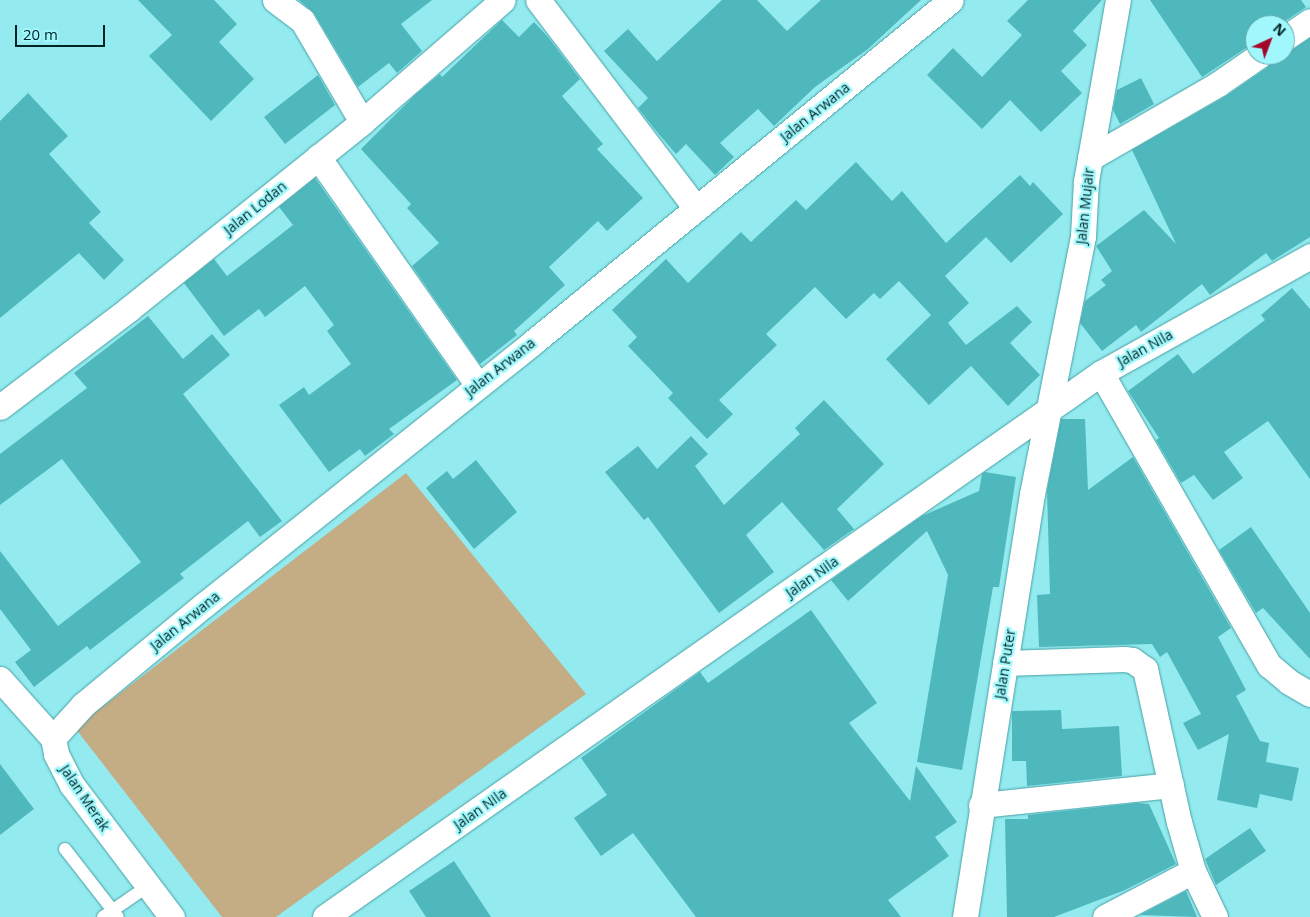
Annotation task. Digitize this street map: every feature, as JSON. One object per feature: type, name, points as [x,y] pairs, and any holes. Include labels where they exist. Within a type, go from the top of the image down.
[{"type":"street","points":[[275,0],[302,20],[362,122]]},
{"type":"street","name":"Jalan Lodan","points":[[0,407],[129,309],[362,122],[504,0]]},
{"type":"street","points":[[538,0],[696,208]]},
{"type":"street","name":"Jalan Mujair","points":[[1049,412],[1083,236],[1090,158],[1118,0]]},
{"type":"street","name":"Jalan Arwana","points":[[53,738],[84,705],[696,208],[941,3]]},
{"type":"street","points":[[1295,31],[1310,21]]},
{"type":"street","points":[[1090,158],[1218,84],[1246,65]]},
{"type":"street","points":[[318,157],[477,384]]},
{"type":"street","name":"Jalan Nila","points":[[325,917],[1049,412],[1101,373],[1310,256]]},
{"type":"street","points":[[1101,373],[1269,666],[1289,682],[1310,694]]},
{"type":"street","name":"Jalan Puter","points":[[965,917],[981,805],[1049,412]]},
{"type":"street","points":[[1005,663],[1124,660],[1140,664],[1150,687],[1171,785],[1193,871],[1215,917]]},
{"type":"street","name":"Jalan Merak","points":[[0,679],[53,738],[56,754],[72,785],[172,917]]},
{"type":"street","points":[[981,805],[1171,785]]},
{"type":"street","points":[[1105,917],[1193,871]]},
{"type":"lane","points":[[66,849],[111,915],[148,886]]},
{"type":"shaded area","points":[[406,473],[586,694],[276,917],[222,917],[75,728]]},
{"type":"building","points":[[138,0],[214,0],[237,24],[219,42],[254,79],[211,121],[149,56],[172,35]]},
{"type":"building","points":[[299,0],[432,0],[401,24],[422,51],[397,73],[389,63],[358,87],[314,13]]},
{"type":"building","points":[[722,0],[757,0],[787,31],[821,0],[921,0],[868,49],[815,87],[774,126],[758,109],[720,143],[734,157],[715,175],[686,144],[676,154],[638,108],[648,98],[604,51],[628,29],[657,61]]},
{"type":"building","points":[[1028,0],[1102,0],[1073,31],[1087,45],[1061,71],[1082,93],[1041,132],[1010,100],[982,129],[927,75],[953,48],[982,77],[1022,35],[1007,21]]},
{"type":"building","points":[[1150,0],[1301,0],[1306,7],[1294,15],[1245,15],[1245,49],[1202,77]]},
{"type":"building","points":[[502,20],[519,37],[534,22],[548,37],[580,79],[562,96],[603,144],[597,149],[643,198],[607,231],[598,221],[549,267],[565,285],[514,331],[517,335],[480,364],[412,266],[439,243],[407,208],[411,204],[361,149],[415,95],[440,74],[442,77]]},
{"type":"building","points":[[1310,38],[1310,237],[1272,261],[1266,253],[1210,295],[1202,284],[1141,332],[1136,325],[1102,351],[1080,323],[1085,301],[1106,285],[1101,280],[1112,271],[1096,246],[1144,210],[1176,244],[1132,150],[1226,96],[1269,65],[1295,65],[1295,48]]},
{"type":"building","points":[[318,75],[335,105],[285,144],[264,117]]},
{"type":"building","points":[[1141,78],[1154,104],[1120,124],[1113,110],[1117,90]]},
{"type":"building","points":[[28,93],[68,136],[49,154],[101,212],[89,223],[124,260],[104,280],[79,253],[0,318],[0,121]]},
{"type":"building","points":[[856,162],[892,201],[902,191],[946,243],[1020,175],[1030,186],[1033,182],[1063,214],[1011,263],[986,237],[945,276],[969,303],[948,323],[966,345],[1017,306],[1032,322],[1010,343],[1040,375],[1008,406],[971,366],[929,405],[886,359],[931,315],[899,281],[880,299],[874,293],[846,319],[815,287],[766,334],[777,345],[719,400],[733,414],[707,439],[668,398],[673,393],[628,346],[637,337],[612,310],[666,259],[688,283],[741,232],[751,242],[796,200],[806,210]]},
{"type":"building","points":[[315,178],[457,380],[389,429],[394,434],[365,456],[360,449],[329,472],[279,405],[304,387],[309,395],[351,364],[327,331],[334,325],[305,286],[265,317],[259,309],[224,336],[184,283],[214,259],[227,276],[293,225],[279,207]]},
{"type":"building","points":[[1292,288],[1310,309],[1310,479],[1268,421],[1224,452],[1243,478],[1213,500],[1194,475],[1181,483],[1156,440],[1159,438],[1128,391],[1178,354],[1193,374],[1265,320],[1261,315]]},
{"type":"building","points":[[148,316],[183,359],[212,334],[230,355],[183,394],[282,521],[260,537],[248,521],[180,574],[184,578],[90,650],[87,646],[34,687],[15,662],[31,650],[0,609],[0,551],[58,626],[141,562],[62,459],[0,505],[0,454],[87,388],[74,373]]},
{"type":"building","points":[[824,400],[884,464],[837,509],[854,529],[824,550],[782,502],[746,535],[774,572],[719,613],[648,517],[644,520],[605,472],[638,446],[657,469],[691,436],[708,454],[695,466],[724,505],[800,434],[795,428]]},
{"type":"building","points":[[1061,419],[1085,419],[1088,490],[1133,457],[1231,628],[1218,637],[1246,690],[1236,696],[1260,741],[1269,743],[1266,762],[1299,768],[1292,801],[1260,794],[1257,808],[1217,800],[1229,734],[1198,750],[1183,723],[1201,714],[1167,652],[1160,657],[1152,644],[1039,647],[1037,595],[1050,594],[1047,491]]},
{"type":"building","points":[[476,460],[517,512],[474,549],[426,488],[447,471],[453,479]]},
{"type":"building","points":[[985,472],[1016,477],[999,587],[993,587],[962,770],[917,762],[948,575],[927,531],[848,601],[831,580],[922,516],[979,491],[982,474]]},
{"type":"building","points":[[1251,527],[1310,613],[1310,659],[1263,608],[1256,613],[1219,550]]},
{"type":"building","points":[[811,610],[877,703],[849,723],[910,801],[916,766],[957,822],[935,837],[949,856],[888,900],[901,917],[696,917],[633,833],[601,856],[574,818],[607,795],[581,758],[700,672],[708,683]]},
{"type":"building","points":[[1061,710],[1062,729],[1119,726],[1122,776],[1027,786],[1026,761],[1012,761],[1012,711]]},
{"type":"building","points":[[0,764],[34,809],[0,835]]},
{"type":"building","points":[[1137,803],[1149,804],[1176,864],[1125,890],[1054,917],[1007,917],[1005,819],[1028,819],[1028,815]]},
{"type":"building","points":[[1250,828],[1266,851],[1216,885],[1205,859]]},
{"type":"building","points":[[454,861],[491,917],[426,917],[409,891]]},
{"type":"building","points":[[1186,891],[1197,917],[1140,915]]}]
